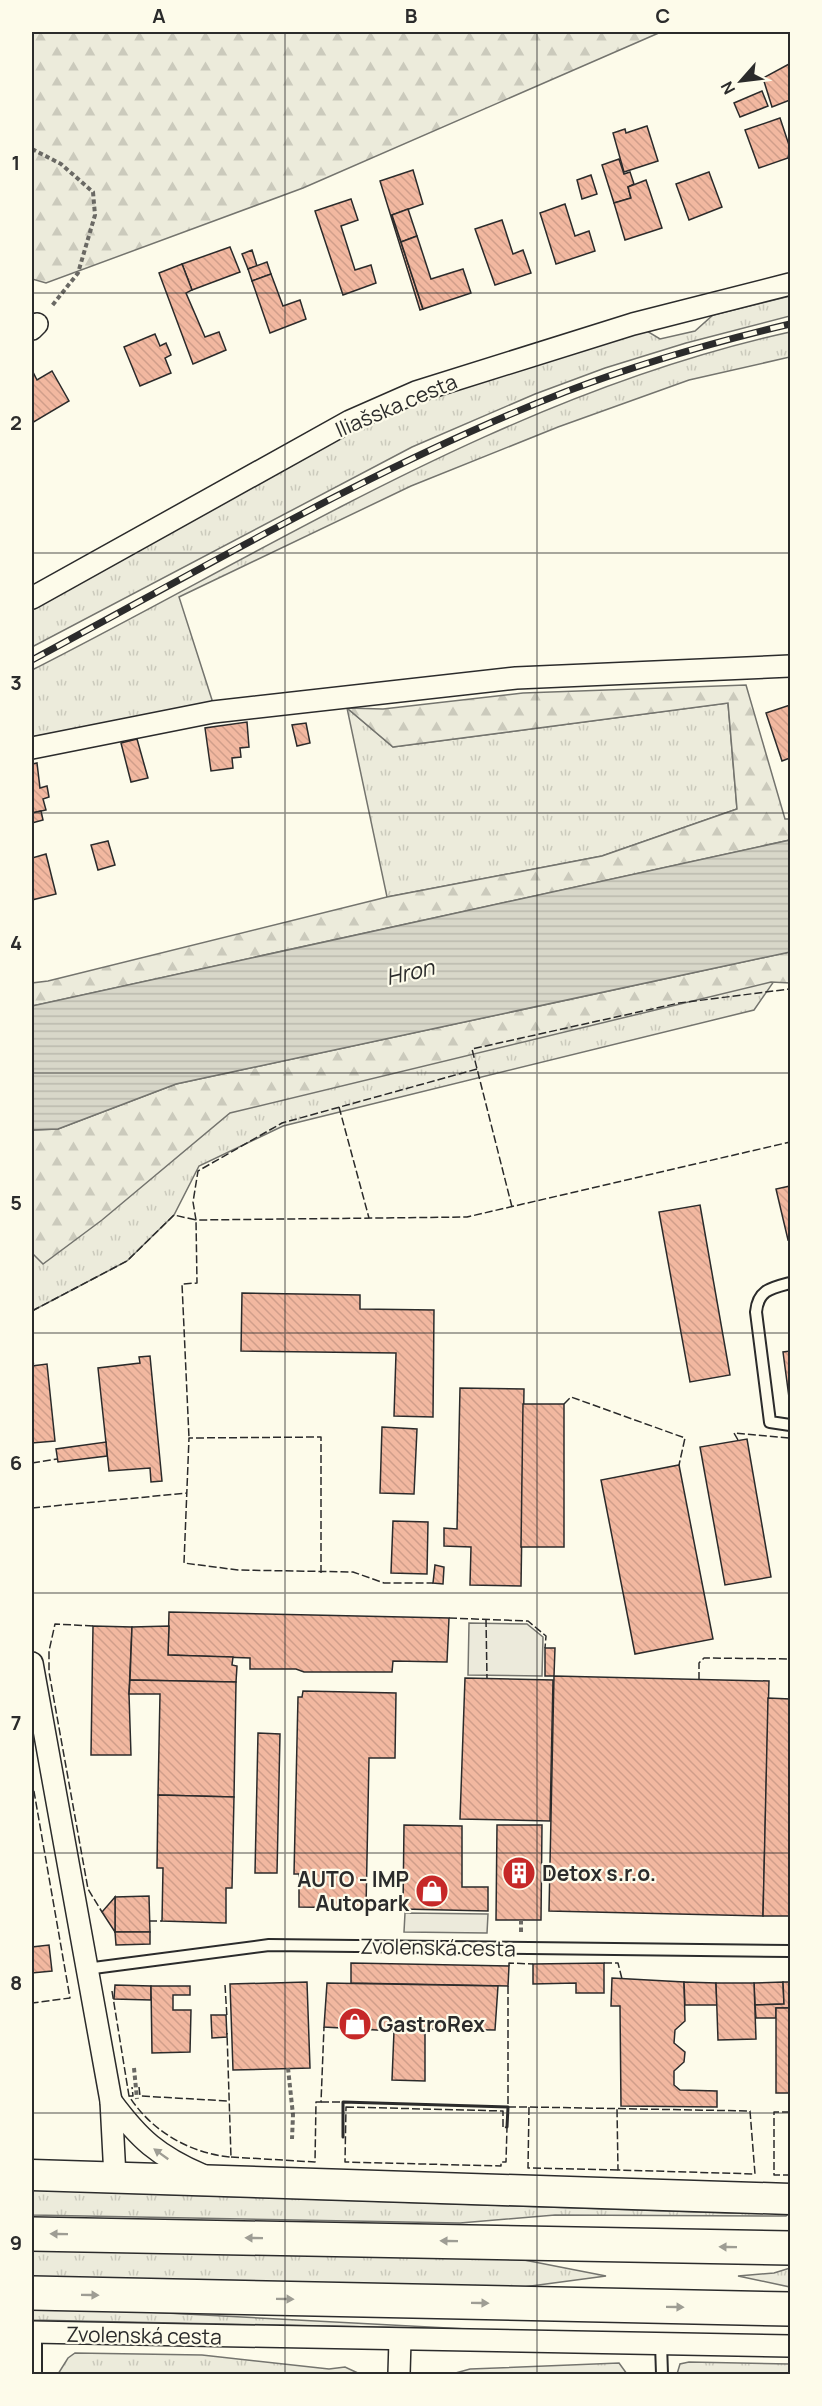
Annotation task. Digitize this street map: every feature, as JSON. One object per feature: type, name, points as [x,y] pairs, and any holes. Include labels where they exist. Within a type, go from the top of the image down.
[{"type":"highway","points":[[32,2234],[789,2247]]},
{"type":"highway","points":[[32,2294],[790,2309]]},
{"type":"main road","points":[[32,2175],[790,2199]]},
{"type":"street","name":"Iliašska cesta","points":[[32,598],[350,421],[416,392],[633,324],[790,284]]},
{"type":"street","points":[[32,748],[213,712],[516,678],[790,666]]},
{"type":"street","points":[[32,1664],[111,2101],[115,2177]]},
{"type":"street","points":[[111,2101],[138,2137],[173,2163],[213,2180]]},
{"type":"street","name":"Zvolenská cesta","points":[[34,2332],[790,2346]]},
{"type":"street","points":[[399,2374],[400,2340]]},
{"type":"lane","points":[[790,1283],[767,1289],[757,1299],[756,1312],[770,1422],[790,1425]]},
{"type":"lane","name":"Zvolenská cesta","points":[[86,1969],[269,1945],[790,1951]]},
{"type":"lane","points":[[34,2332],[36,2374]]},
{"type":"lane","points":[[662,2344],[662,2374]]},
{"type":"path","points":[[32,149],[61,164],[93,192],[95,215],[78,273],[34,327]]},
{"type":"path","points":[[134,2068],[137,2098]]},
{"type":"path","points":[[288,2068],[293,2115],[292,2139]]},
{"type":"green space","points":[[32,32],[661,32],[303,188],[46,283],[32,279]]},
{"type":"green space","points":[[790,296],[790,316],[686,343],[605,368],[535,394],[412,447],[32,647],[32,607],[390,411],[449,388],[647,331],[660,339],[695,331],[713,315]]},
{"type":"green space","points":[[790,332],[790,357],[689,380],[558,427],[411,486],[179,597],[213,703],[32,737],[32,670],[308,524],[494,433],[590,393],[688,359]]},
{"type":"green space","points":[[746,685],[785,819],[790,819],[790,840],[32,1006],[32,983],[48,981],[387,897],[602,856],[737,809],[728,703],[393,747],[347,708],[383,709],[523,693]]},
{"type":"green space","points":[[728,703],[737,809],[602,856],[387,897],[347,708],[393,747]]},
{"type":"green space","points":[[790,952],[790,958],[754,1010],[283,1126],[199,1166],[174,1215],[127,1261],[32,1311],[32,1130],[58,1129]]},
{"type":"green space","points":[[790,952],[790,983],[771,982],[230,1113],[102,1220],[43,1264],[32,1253],[32,1130],[58,1129],[176,1084]]},
{"type":"green space","points":[[32,2190],[729,2213],[790,2212],[786,2216],[555,2215],[460,2223],[32,2215]]},
{"type":"green space","points":[[32,2250],[514,2258],[606,2276],[516,2288],[32,2279]]},
{"type":"green space","points":[[790,2268],[790,2287],[738,2276],[774,2273]]},
{"type":"green space","points":[[32,2309],[109,2310],[467,2329],[32,2320]]},
{"type":"green space","points":[[75,2353],[202,2355],[329,2369],[345,2367],[360,2374],[58,2374],[68,2358]]},
{"type":"green space","points":[[689,2362],[790,2364],[790,2374],[677,2374],[680,2364]]},
{"type":"green space","points":[[619,2363],[627,2374],[452,2374],[470,2369]]},
{"type":"shaded area","points":[[469,1623],[527,1624],[543,1637],[542,1676],[468,1675]]},
{"type":"shaded area","points":[[405,1913],[488,1914],[487,1933],[404,1932]]},
{"type":"water","name":"Hron","points":[[790,840],[790,952],[176,1084],[58,1129],[32,1130],[32,1006]]},
{"type":"building","points":[[789,64],[790,100],[772,107],[763,78]]},
{"type":"building","points":[[762,91],[768,106],[740,117],[734,103]]},
{"type":"building","points":[[780,118],[790,148],[788,158],[759,168],[745,130]]},
{"type":"building","points":[[647,126],[658,161],[624,172],[613,133],[625,129],[626,133]]},
{"type":"building","points":[[619,159],[624,174],[630,172],[634,184],[628,187],[631,198],[614,203],[602,165]]},
{"type":"building","points":[[413,170],[423,204],[392,215],[423,309],[420,310],[380,181]]},
{"type":"building","points":[[709,172],[722,207],[689,220],[676,184]]},
{"type":"building","points":[[591,175],[597,194],[582,199],[577,180]]},
{"type":"building","points":[[646,180],[662,228],[625,240],[614,203],[631,198],[628,187]]},
{"type":"building","points":[[351,199],[358,220],[341,226],[355,270],[371,265],[376,283],[343,295],[315,211]]},
{"type":"building","points":[[565,204],[575,236],[589,231],[595,251],[556,264],[540,213]]},
{"type":"building","points":[[408,209],[417,236],[401,242],[392,215]]},
{"type":"building","points":[[502,220],[513,254],[523,250],[531,273],[495,285],[475,229]]},
{"type":"building","points":[[417,236],[431,279],[463,269],[471,293],[423,309],[401,242]]},
{"type":"building","points":[[230,247],[240,272],[192,290],[182,264]]},
{"type":"building","points":[[252,250],[257,266],[248,269],[242,254]]},
{"type":"building","points":[[267,262],[271,274],[252,281],[248,269]]},
{"type":"building","points":[[182,264],[192,290],[186,293],[205,337],[219,332],[226,350],[193,364],[159,273]]},
{"type":"building","points":[[271,274],[283,306],[300,300],[306,319],[270,333],[252,281]]},
{"type":"building","points":[[155,334],[160,346],[166,343],[171,355],[165,358],[171,373],[140,386],[124,347]]},
{"type":"building","points":[[32,370],[37,380],[52,371],[69,401],[32,423]]},
{"type":"building","points":[[790,705],[790,758],[782,761],[766,713]]},
{"type":"building","points":[[247,722],[249,747],[240,748],[241,757],[232,758],[233,768],[211,771],[205,728]]},
{"type":"building","points":[[306,723],[310,743],[297,746],[292,725]]},
{"type":"building","points":[[137,739],[148,778],[131,782],[121,743]]},
{"type":"building","points":[[37,763],[40,788],[47,786],[49,797],[43,799],[46,810],[32,813],[32,764]]},
{"type":"building","points":[[41,811],[43,820],[32,823],[32,813]]},
{"type":"building","points":[[108,841],[115,865],[98,870],[91,845]]},
{"type":"building","points":[[46,854],[56,894],[32,900],[32,858]]},
{"type":"building","points":[[790,1186],[790,1239],[788,1240],[776,1189]]},
{"type":"building","points":[[700,1205],[730,1375],[690,1382],[659,1212]]},
{"type":"building","points":[[242,1293],[360,1295],[360,1309],[434,1310],[433,1417],[394,1416],[396,1353],[241,1351]]},
{"type":"building","points":[[790,1351],[790,1405],[783,1352]]},
{"type":"building","points":[[150,1356],[162,1481],[151,1482],[150,1468],[109,1471],[98,1368],[140,1363],[139,1357]]},
{"type":"building","points":[[47,1364],[55,1441],[32,1443],[32,1366]]},
{"type":"building","points":[[460,1388],[524,1389],[521,1586],[470,1585],[471,1547],[444,1546],[444,1528],[457,1529]]},
{"type":"building","points":[[523,1404],[564,1404],[564,1547],[521,1547]]},
{"type":"building","points":[[382,1427],[417,1429],[414,1494],[380,1493]]},
{"type":"building","points":[[747,1439],[771,1577],[725,1585],[700,1447]]},
{"type":"building","points":[[106,1442],[107,1456],[58,1462],[56,1449]]},
{"type":"building","points":[[679,1465],[713,1639],[635,1654],[601,1480]]},
{"type":"building","points":[[393,1521],[428,1522],[427,1574],[391,1573]]},
{"type":"building","points":[[435,1565],[444,1567],[443,1584],[433,1583]]},
{"type":"building","points":[[169,1612],[449,1618],[447,1662],[393,1661],[392,1672],[304,1672],[296,1669],[250,1669],[250,1658],[168,1655]]},
{"type":"building","points":[[93,1626],[132,1627],[129,1694],[131,1755],[91,1755]]},
{"type":"building","points":[[169,1626],[168,1655],[233,1657],[232,1665],[237,1666],[236,1682],[130,1680],[132,1627]]},
{"type":"building","points":[[545,1648],[555,1648],[554,1676],[545,1676]]},
{"type":"building","points":[[554,1676],[769,1681],[763,1916],[549,1911]]},
{"type":"building","points":[[465,1678],[553,1680],[550,1821],[460,1819]]},
{"type":"building","points":[[130,1680],[236,1682],[234,1797],[158,1795],[160,1694],[129,1694]]},
{"type":"building","points":[[303,1691],[396,1693],[395,1758],[369,1758],[366,1908],[299,1907],[299,1874],[294,1874],[298,1697],[302,1697]]},
{"type":"building","points":[[768,1698],[790,1699],[790,1916],[763,1916]]},
{"type":"building","points":[[258,1733],[280,1734],[277,1873],[255,1873]]},
{"type":"building","points":[[158,1795],[234,1797],[232,1888],[226,1888],[226,1923],[162,1921],[163,1868],[157,1868]]},
{"type":"building","points":[[404,1825],[462,1826],[462,1887],[488,1887],[488,1911],[403,1909]]},
{"type":"building","name":"Detox s.r.o.","points":[[497,1825],[542,1825],[541,1920],[496,1920]]},
{"type":"building","points":[[149,1896],[150,1932],[115,1932],[115,1897]]},
{"type":"building","points":[[115,1897],[115,1932],[102,1912]]},
{"type":"building","points":[[115,1932],[150,1932],[150,1944],[116,1945]]},
{"type":"building","points":[[49,1945],[52,1971],[32,1973],[32,1947]]},
{"type":"building","points":[[351,1963],[509,1966],[508,1986],[351,1983]]},
{"type":"building","points":[[604,1963],[604,1993],[576,1993],[576,1983],[533,1984],[533,1964]]},
{"type":"building","points":[[612,1978],[684,1982],[685,2021],[675,2030],[674,2043],[685,2052],[684,2062],[674,2071],[674,2085],[680,2090],[717,2091],[717,2107],[621,2106],[620,2006],[611,2006]]},
{"type":"building","points":[[307,1982],[310,2068],[233,2070],[230,1984]]},
{"type":"building","points":[[684,1982],[716,1983],[717,2005],[685,2005]]},
{"type":"building","points":[[783,1982],[784,2004],[755,2005],[754,1983]]},
{"type":"building","points":[[783,1982],[790,1982],[790,2008],[776,2008],[776,2018],[756,2018],[755,2005],[784,2004]]},
{"type":"building","points":[[327,1983],[498,1986],[495,2030],[425,2029],[425,2081],[392,2080],[394,2031],[324,2027]]},
{"type":"building","points":[[716,1983],[754,1983],[756,2039],[718,2040]]},
{"type":"building","points":[[115,1985],[151,1986],[151,2000],[114,1999]]},
{"type":"building","points":[[151,1986],[190,1986],[190,1995],[173,1995],[173,2010],[191,2010],[190,2052],[152,2053]]},
{"type":"building","points":[[776,2008],[790,2008],[790,2093],[776,2093]]},
{"type":"building","points":[[211,2015],[226,2015],[227,2037],[212,2038]]},
{"type":"railway","points":[[32,660],[295,518],[428,451],[496,420],[620,372],[705,346],[790,324]]},
{"type":"fence","points":[[512,1207],[472,1049],[679,1003],[790,989]]},
{"type":"fence","points":[[477,1069],[282,1123],[198,1171],[193,1202],[196,1220],[467,1217],[790,1142]]},
{"type":"fence","points":[[339,1107],[369,1218]]},
{"type":"fence","points":[[32,1311],[127,1261],[174,1215],[196,1220],[197,1283],[182,1284],[189,1438]]},
{"type":"fence","points":[[32,1356],[34,1366]]},
{"type":"fence","points":[[564,1404],[571,1397],[685,1438],[679,1465]]},
{"type":"fence","points":[[738,1440],[734,1433],[790,1438]]},
{"type":"fence","points":[[321,1573],[321,1437],[189,1438],[184,1563],[238,1570],[353,1572],[384,1583],[433,1583]]},
{"type":"fence","points":[[32,1463],[57,1459]]},
{"type":"fence","points":[[32,1508],[187,1493]]},
{"type":"fence","points":[[449,1618],[528,1621],[546,1636],[545,1648]]},
{"type":"fence","points":[[486,1619],[487,1679]]},
{"type":"fence","points":[[93,1626],[55,1624],[49,1651],[49,1672],[88,1889],[102,1912]]},
{"type":"fence","points":[[699,1680],[699,1663],[704,1658],[790,1659]]},
{"type":"fence","points":[[32,1780],[70,1998],[32,2003]]},
{"type":"fence","points":[[149,1921],[162,1921]]},
{"type":"fence","points":[[509,1966],[509,1963],[533,1964]]},
{"type":"fence","points":[[604,1963],[618,1963],[622,1979]]},
{"type":"fence","points":[[225,1985],[227,2018]]},
{"type":"fence","points":[[508,1986],[508,2107],[750,2111],[755,2174],[618,2170],[617,2109]]},
{"type":"fence","points":[[112,1991],[129,2096],[138,2109],[160,2130],[187,2146],[231,2157],[227,2033]]},
{"type":"fence","points":[[231,2157],[315,2162],[316,2102],[321,2102],[324,2027]]},
{"type":"fence","points":[[129,2096],[133,2096],[132,2087]]},
{"type":"fence","points":[[139,2087],[140,2096],[229,2101]]},
{"type":"fence","points":[[321,2102],[343,2102]]},
{"type":"fence","points":[[346,2107],[503,2111],[503,2128],[507,2127],[506,2162],[501,2162],[501,2166],[345,2162],[346,2107]]},
{"type":"fence","points":[[529,2107],[528,2168],[618,2170]]},
{"type":"fence","points":[[790,2112],[774,2112],[774,2175],[790,2175]]},
{"type":"wall","points":[[343,2137],[343,2102],[508,2107],[507,2127]]},
{"type":"place","name":"Detox s.r.o.","points":[[519,1873]]},
{"type":"place","name":"AUTO - IMP Autopark","points":[[432,1891]]},
{"type":"place","name":"GastroRex","points":[[355,2024]]}]
